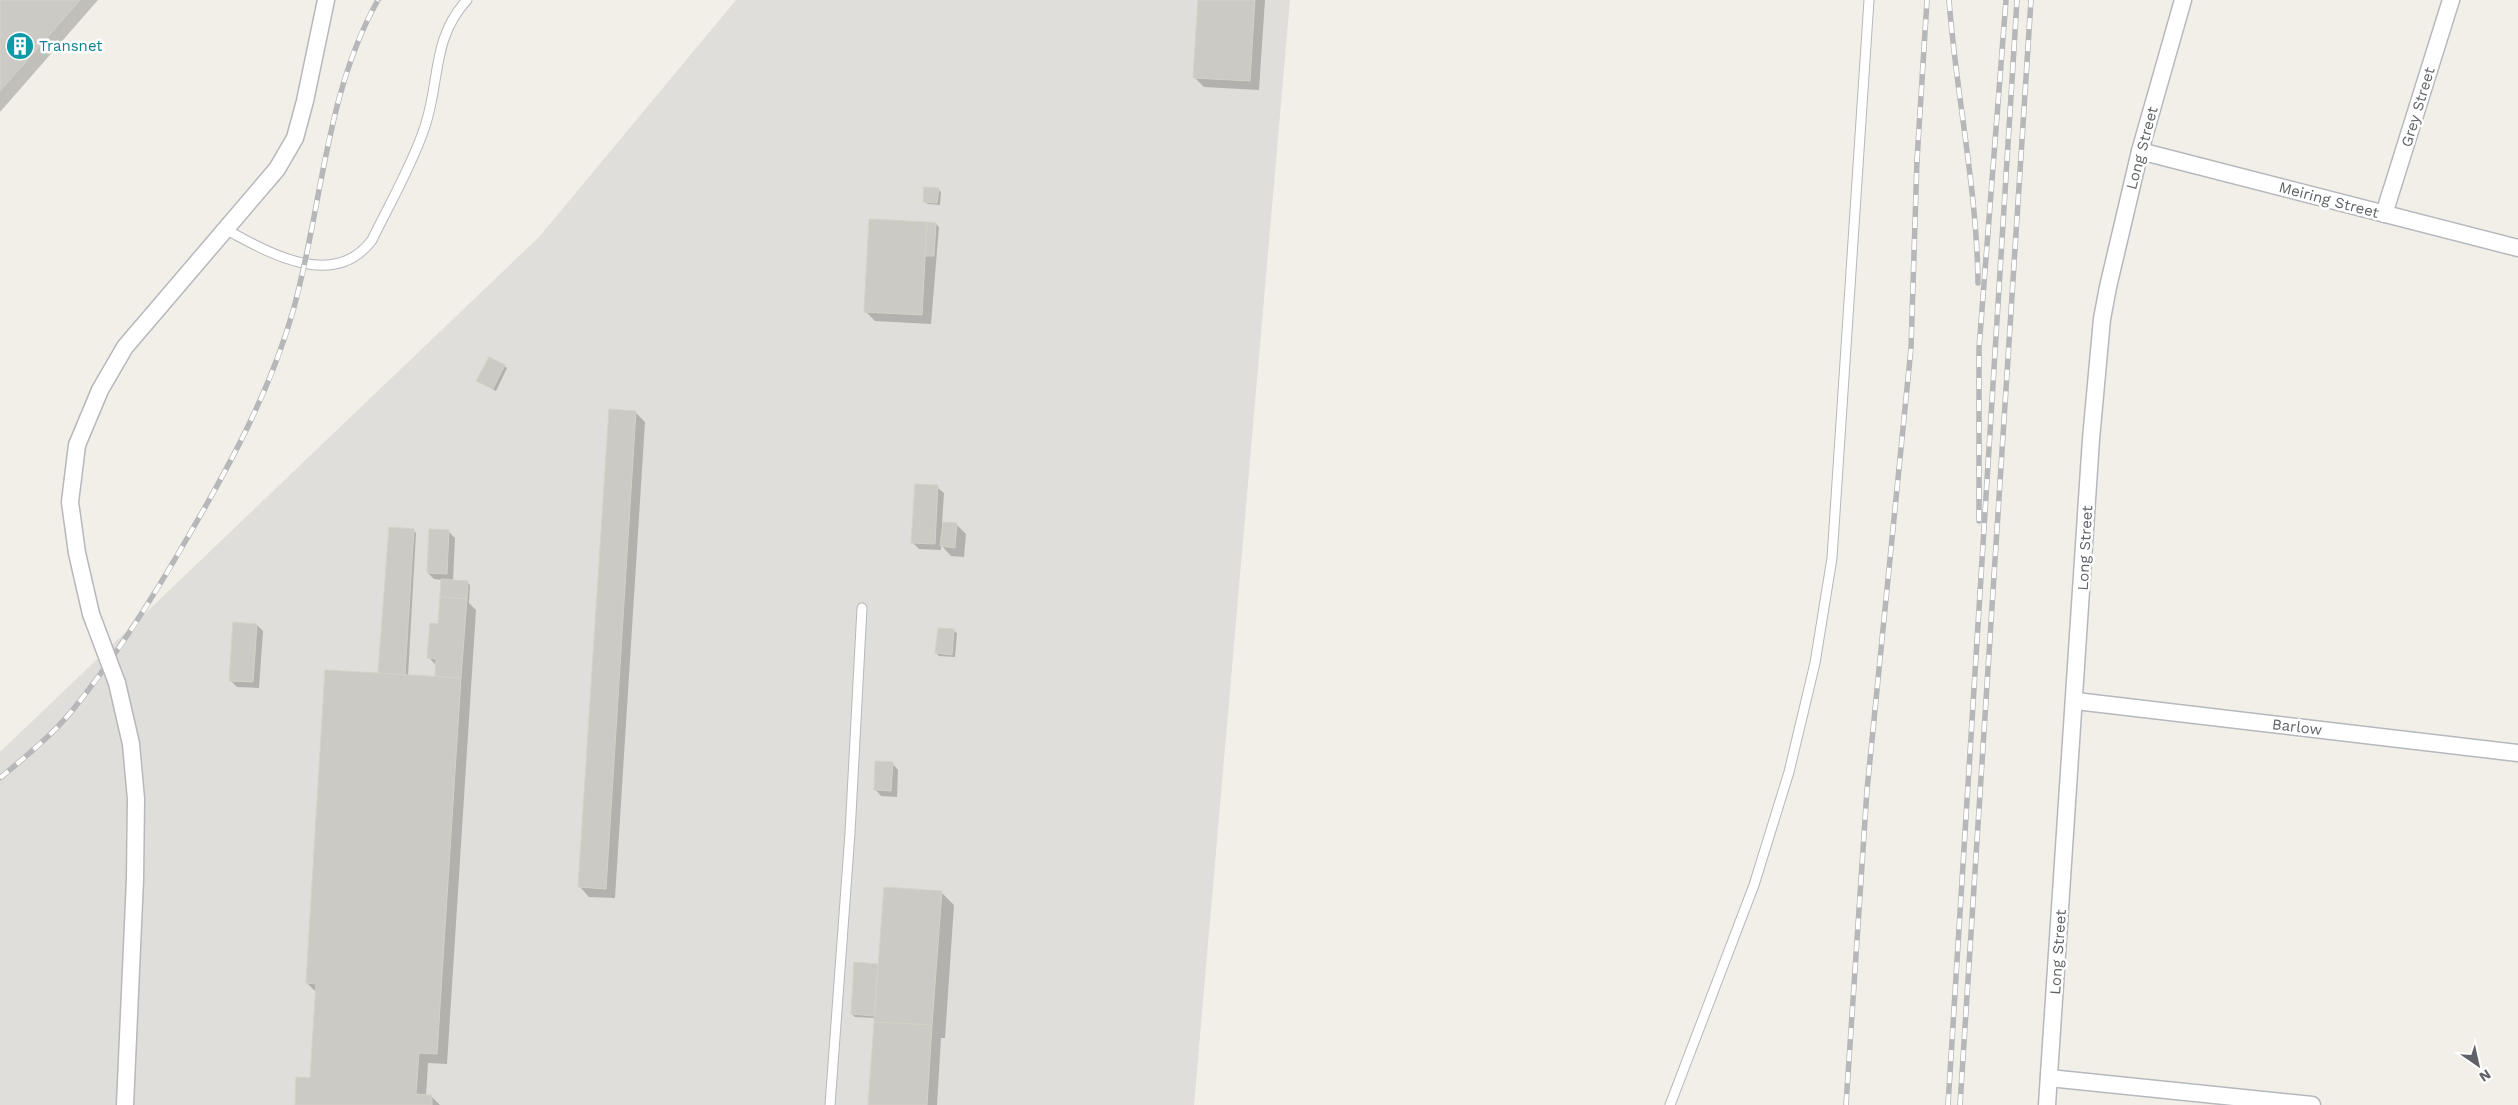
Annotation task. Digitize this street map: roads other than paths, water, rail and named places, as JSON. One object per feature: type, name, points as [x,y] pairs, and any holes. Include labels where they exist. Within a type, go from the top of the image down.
[{"type":"street","points":[[125,1105],[136,799],[131,744],[117,683],[91,614],[76,553],[70,502],[77,445],[100,390],[125,347],[278,169],[295,138],[305,101],[326,0]]},
{"type":"street","name":"Long Street","points":[[2047,1105],[2076,700],[2091,439],[2102,319],[2140,150],[2183,0]]},
{"type":"street","name":"Grey Street","points":[[2384,214],[2451,0]]},
{"type":"street","name":"Meiring Street","points":[[2140,150],[2518,248]]},
{"type":"street","name":"Barlow","points":[[2076,700],[2518,753]]},
{"type":"street","points":[[2049,1078],[2312,1105]]},
{"type":"lane","points":[[225,229],[268,252],[304,264],[334,266],[351,259],[366,248],[372,240],[424,132],[438,54],[445,31],[457,11],[467,0]]},
{"type":"lane","points":[[1670,1105],[1754,885],[1789,772],[1815,663],[1832,558],[1869,0]]},
{"type":"lane","points":[[830,1105],[850,834],[862,608]]},
{"type":"railway","points":[[0,778],[55,730],[88,691],[119,648],[176,558],[220,481],[248,426],[284,341],[303,272],[335,113],[346,74],[360,36],[378,0]]},
{"type":"railway","points":[[1846,1105],[1867,790],[1911,348],[1917,160],[1927,0]]},
{"type":"railway","points":[[1949,0],[1974,212],[1978,283]]},
{"type":"railway","points":[[1979,521],[1979,348],[2006,0]]},
{"type":"railway","points":[[1948,1105],[2017,0]]},
{"type":"railway","points":[[1960,1105],[2031,0]]},
{"type":"place","name":"Transnet","points":[[20,46]]}]
